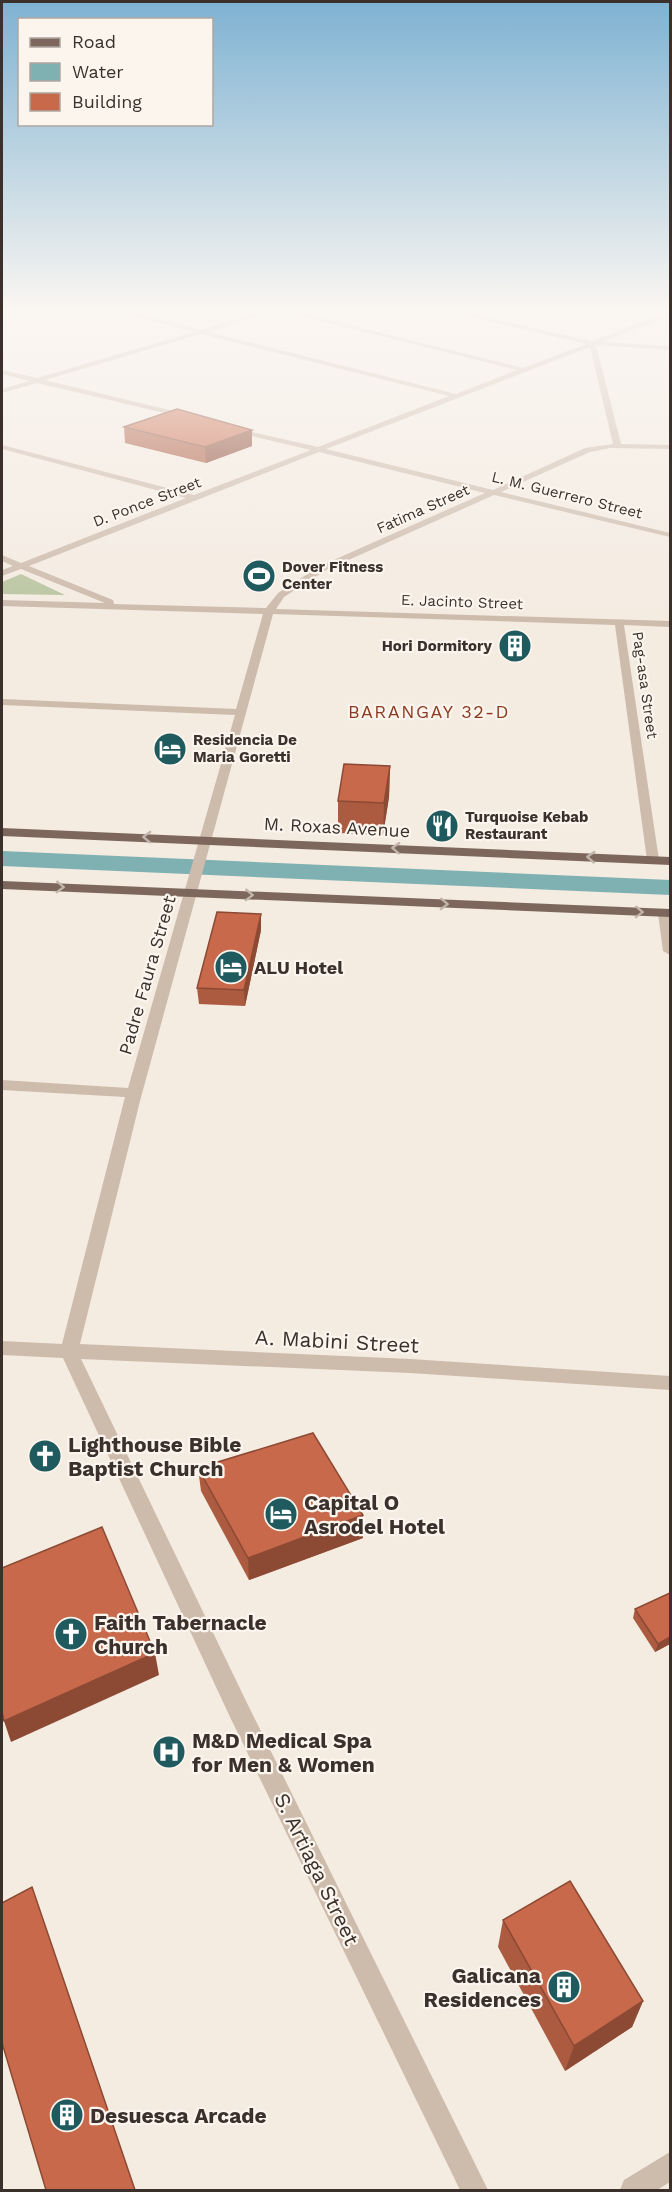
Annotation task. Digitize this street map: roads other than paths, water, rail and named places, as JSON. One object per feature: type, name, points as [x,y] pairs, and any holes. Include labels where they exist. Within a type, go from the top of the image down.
[{"type":"main road","name":"M. Roxas Avenue","points":[[2,832],[206,839],[670,861]]},
{"type":"main road","points":[[2,885],[667,913]]},
{"type":"street","points":[[172,413],[196,419]]},
{"type":"street","name":"D. Ponce Street","points":[[2,573],[412,413]]},
{"type":"street","points":[[609,413],[617,445]]},
{"type":"street","name":"L. M. Guerrero Street","points":[[229,428],[670,534]]},
{"type":"street","name":"Fatima Street","points":[[269,611],[281,595],[323,568],[593,449],[617,445],[670,447]]},
{"type":"street","points":[[2,447],[194,498]]},
{"type":"street","points":[[2,558],[121,606]]},
{"type":"street","name":"E. Jacinto Street","points":[[2,603],[670,624]]},
{"type":"street","name":"Padre Faura Street","points":[[69,1352],[134,1094],[269,611]]},
{"type":"street","name":"Pag-asa Street","points":[[619,622],[653,860]]},
{"type":"street","points":[[2,702],[242,712]]},
{"type":"street","points":[[667,913],[670,951]]},
{"type":"street","points":[[2,1085],[134,1094]]},
{"type":"street","name":"A. Mabini Street","points":[[2,1348],[410,1366],[670,1383]]},
{"type":"street","name":"S. Artiaga Street","points":[[69,1352],[238,1709],[474,2190]]},
{"type":"street","points":[[634,2190],[670,2166]]},
{"type":"water","points":[[2,851],[670,880],[670,895],[2,866]]},
{"type":"place","name":"Dover Fitness Center","points":[[259,576]]},
{"type":"place","name":"Hori Dormitory","points":[[515,646]]},
{"type":"place","name":"Residencia De Maria Goretti","points":[[170,749]]},
{"type":"place","name":"Turquoise Kebab Restaurant","points":[[442,826]]},
{"type":"place","name":"ALU Hotel","points":[[231,967]]},
{"type":"place","name":"Lighthouse Bible Baptist Church","points":[[45,1456]]},
{"type":"place","name":"Capital O Asrodel Hotel","points":[[281,1514]]},
{"type":"place","name":"Faith Tabernacle Church","points":[[71,1634]]},
{"type":"place","name":"M&D Medical Spa for Men & Women","points":[[169,1752]]},
{"type":"place","name":"Galicana Residences","points":[[564,1987]]},
{"type":"place","name":"Desuesca Arcade","points":[[67,2115]]},
{"type":"district","name":"BARANGAY 32-D","points":[[429,711]]}]
